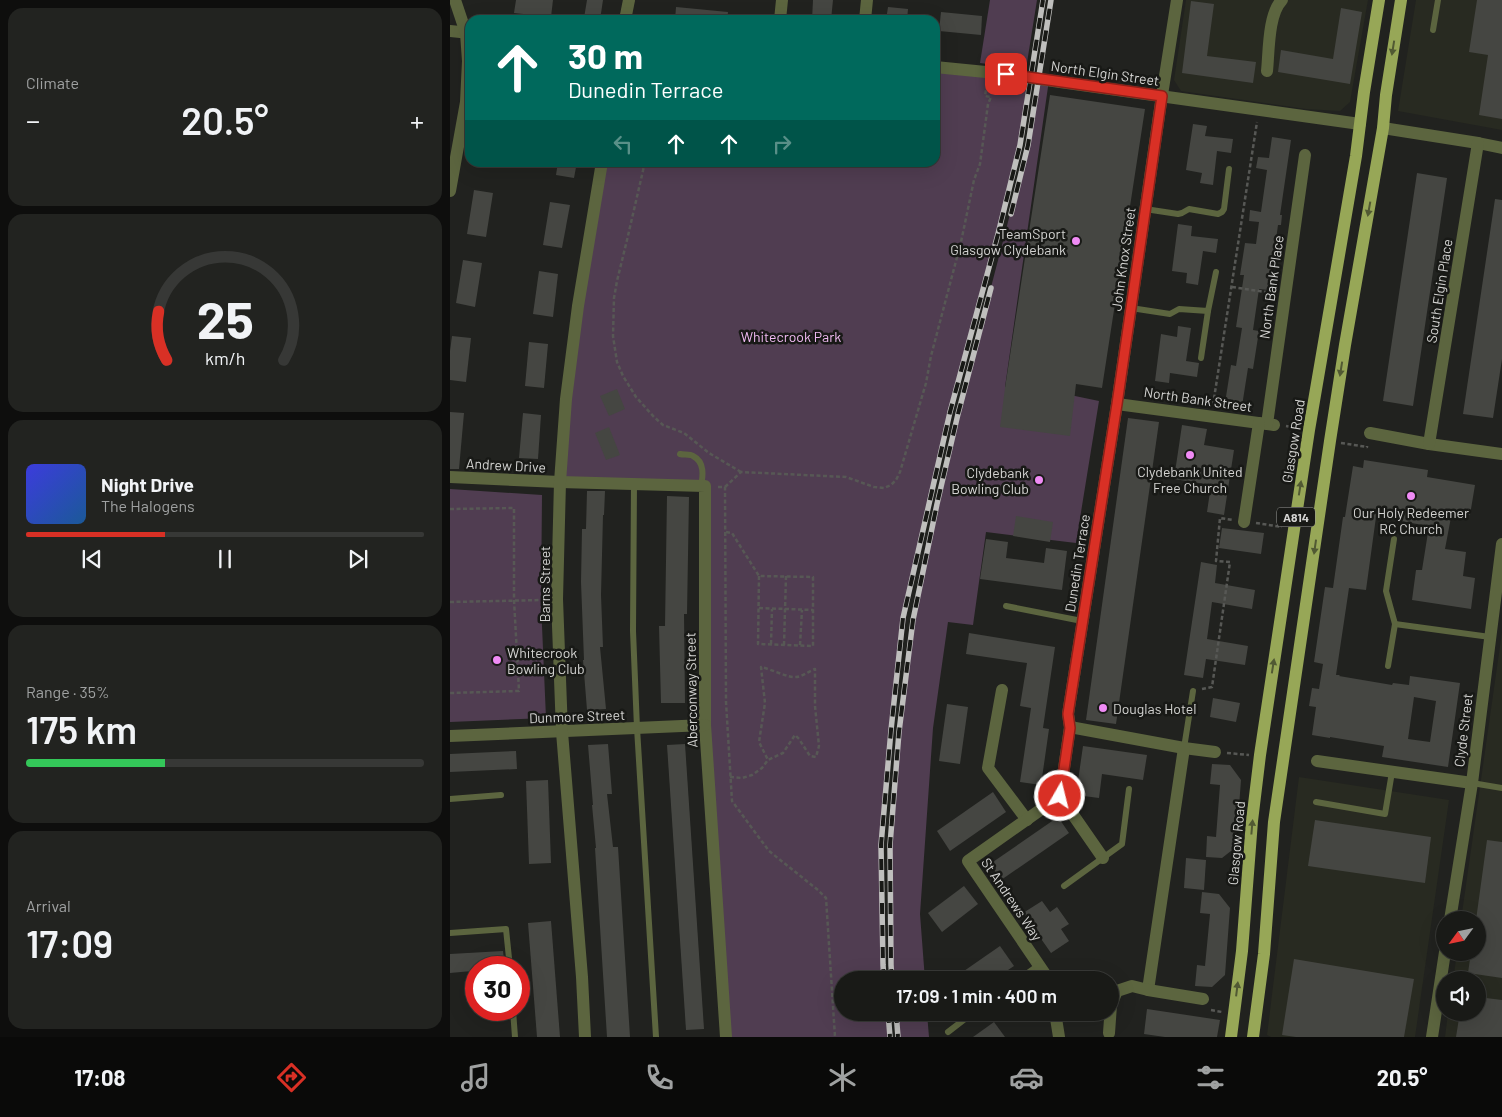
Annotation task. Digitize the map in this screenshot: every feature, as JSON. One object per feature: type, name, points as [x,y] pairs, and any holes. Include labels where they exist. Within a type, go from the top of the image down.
[{"type":"main road","name":"Glasgow Road","points":[[1231,1037],[1242,951],[1252,821],[1260,756],[1309,430],[1354,166],[1379,0]]},
{"type":"main road","name":"A814","points":[[1253,1037],[1264,954],[1274,822],[1330,441],[1384,128],[1386,95],[1401,0]]},
{"type":"main road","points":[[1360,124],[1384,128]]},
{"type":"street","points":[[455,0],[465,25]]},
{"type":"street","points":[[626,15],[629,0]]},
{"type":"street","points":[[780,15],[782,0]]},
{"type":"street","points":[[866,15],[867,0]]},
{"type":"street","name":"John Knox Street","points":[[1117,404],[1177,0]]},
{"type":"street","points":[[1267,71],[1273,18],[1282,0]]},
{"type":"street","points":[[450,31],[465,33]]},
{"type":"street","name":"North Elgin Street","points":[[940,68],[1006,74],[1360,124]]},
{"type":"street","points":[[450,191],[465,108]]},
{"type":"street","points":[[1384,128],[1502,148]]},
{"type":"street","name":"South Elgin Place","points":[[1430,444],[1478,143]]},
{"type":"street","name":"North Bank Place","points":[[1244,522],[1267,424],[1305,155]]},
{"type":"street","name":"Barns Street","points":[[585,1037],[562,732],[557,599],[560,482],[566,400],[578,306],[601,167]]},
{"type":"street","name":"North Bank Street","points":[[1117,404],[1267,424]]},
{"type":"street","name":"Dunedin Terrace","points":[[1070,728],[1068,714],[1117,404]]},
{"type":"street","points":[[1370,433],[1502,454]]},
{"type":"street","name":"Andrew Drive","points":[[450,477],[560,482]]},
{"type":"street","points":[[560,482],[703,486]]},
{"type":"street","name":"Aberconway Street","points":[[703,486],[705,726],[726,1037]]},
{"type":"street","name":"Clyde Street","points":[[1451,911],[1472,783],[1502,544]]},
{"type":"street","points":[[1002,690],[988,768],[1027,820]]},
{"type":"street","name":"Dunmore Street","points":[[450,736],[705,726]]},
{"type":"street","points":[[1103,858],[1060,796],[1070,728],[1215,752]]},
{"type":"street","points":[[1148,990],[1184,748]]},
{"type":"street","points":[[1317,761],[1472,783]]},
{"type":"street","name":"St Andrews Way","points":[[1043,971],[968,861],[1060,796]]},
{"type":"street","points":[[1432,1037],[1444,961]]},
{"type":"street","points":[[1109,1033],[1111,1006],[1118,991],[1132,986],[1203,999]]},
{"type":"street","points":[[1056,1021],[1059,1037]]},
{"type":"lane","points":[[1433,30],[1438,0]]},
{"type":"lane","points":[[1145,209],[1178,214],[1190,209],[1218,214],[1224,209],[1229,169]]},
{"type":"lane","points":[[1201,358],[1216,272]]},
{"type":"lane","points":[[1131,308],[1170,314],[1179,310],[1208,311]]},
{"type":"lane","points":[[680,454],[693,456],[700,462],[703,471],[703,486]]},
{"type":"lane","points":[[634,484],[633,631],[636,728],[656,1037]]},
{"type":"lane","points":[[1388,666],[1395,624],[1386,591],[1394,539]]},
{"type":"lane","points":[[1006,606],[1082,621]]},
{"type":"lane","points":[[1395,624],[1490,637]]},
{"type":"lane","points":[[1184,748],[1193,691]]},
{"type":"lane","points":[[1316,802],[1385,814],[1392,772]]},
{"type":"lane","points":[[1472,783],[1502,788]]},
{"type":"lane","points":[[1064,886],[1122,844],[1129,789]]},
{"type":"lane","points":[[450,799],[501,795]]},
{"type":"lane","points":[[450,933],[506,929],[509,956]]},
{"type":"lane","points":[[1031,971],[1039,965]]},
{"type":"lane","points":[[514,1021],[515,1037]]},
{"type":"lane","points":[[948,1032],[962,1021]]},
{"type":"path","points":[[643,167],[616,290],[613,336],[617,362],[636,397],[663,425],[684,433],[709,453],[741,472],[846,477],[884,488],[896,480],[900,472],[926,383],[933,347],[961,242],[974,180],[980,164],[988,104],[991,97],[985,96],[989,72]]},
{"type":"path","points":[[1212,416],[1259,110]]},
{"type":"path","points":[[1232,286],[1285,295]]},
{"type":"path","points":[[1267,424],[1309,430]]},
{"type":"path","points":[[1330,441],[1367,447],[1370,433]]},
{"type":"path","points":[[703,486],[725,487],[741,472]]},
{"type":"path","points":[[725,487],[726,702],[732,801],[769,851],[826,898],[835,1037]]},
{"type":"path","points":[[450,509],[514,508],[514,600],[519,691],[450,693]]},
{"type":"path","points":[[1193,691],[1212,687],[1230,562],[1216,561],[1220,518],[1294,529]]},
{"type":"path","points":[[726,532],[732,533],[759,576],[758,644],[813,646],[813,577],[759,576]]},
{"type":"path","points":[[784,645],[786,576]]},
{"type":"path","points":[[450,602],[557,599]]},
{"type":"path","points":[[758,608],[813,610]]},
{"type":"path","points":[[770,644],[772,609]]},
{"type":"path","points":[[800,645],[802,610]]},
{"type":"path","points":[[730,778],[742,778],[752,775],[762,768],[768,760],[783,753],[795,735],[810,756],[816,757],[819,746],[815,706],[815,669],[796,677],[761,668],[764,703],[759,742],[768,760]]},
{"type":"path","points":[[1203,999],[1211,1010],[1234,1014]]},
{"type":"shaded area","points":[[1186,0],[1368,0],[1350,102],[1340,111],[1306,109],[1181,91],[1174,80]]},
{"type":"shaded area","points":[[1416,0],[1502,0],[1502,130],[1398,111]]},
{"type":"shaded area","points":[[1502,632],[1502,1037],[1445,1037],[1447,1021],[1486,1021],[1486,971],[1454,971],[1456,961],[1486,961],[1486,911],[1462,911]]},
{"type":"shaded area","points":[[1299,777],[1449,800],[1415,1037],[1271,1037],[1267,1035]]},
{"type":"green space","points":[[990,0],[1037,0],[1026,69],[980,63]]},
{"type":"green space","name":"Whitecrook Park","points":[[940,68],[1027,77],[1020,145],[950,412],[929,502],[906,617],[891,730],[881,845],[883,971],[834,971],[834,1021],[889,1021],[890,1037],[726,1037],[705,725],[705,487],[560,482],[599,167],[940,167]]},
{"type":"green space","points":[[1038,78],[1049,80],[1005,387],[1099,401],[1076,543],[986,532],[973,625],[948,622],[933,728],[920,914],[924,971],[891,971],[890,845],[899,732],[913,620],[958,414],[1028,145]]},
{"type":"green space","name":"Whitecrook Bowling Club","points":[[450,489],[542,495],[541,603],[546,718],[450,722]]},
{"type":"green space","points":[[897,1021],[928,1021],[929,1037],[898,1037]]},
{"type":"building","points":[[516,0],[553,0],[551,15],[514,13]]},
{"type":"building","points":[[587,0],[603,0],[601,15],[584,15]]},
{"type":"building","points":[[813,0],[833,0],[832,15],[812,15]]},
{"type":"building","points":[[1477,0],[1502,0],[1502,119],[1479,115],[1488,55],[1469,52]]},
{"type":"building","points":[[1191,1],[1214,4],[1207,56],[1256,62],[1253,83],[1182,73]]},
{"type":"building","points":[[676,7],[728,12],[728,15],[675,15]]},
{"type":"building","points":[[888,7],[908,9],[907,15],[887,15]]},
{"type":"building","points":[[1341,8],[1362,12],[1350,84],[1278,72],[1281,50],[1333,59]]},
{"type":"building","points":[[941,12],[982,16],[981,35],[940,31]]},
{"type":"building","name":"TeamSport Glasgow Clydebank","points":[[1050,95],[1145,109],[1102,388],[1076,384],[1070,436],[1000,427]]},
{"type":"building","points":[[1193,124],[1207,126],[1205,136],[1233,139],[1231,153],[1217,151],[1213,185],[1200,183],[1202,173],[1186,170]]},
{"type":"building","points":[[1272,137],[1291,140],[1280,215],[1282,215],[1281,225],[1278,225],[1269,290],[1259,289],[1253,330],[1259,331],[1253,369],[1248,368],[1242,406],[1225,403],[1231,365],[1236,366],[1242,328],[1236,327],[1244,275],[1240,275],[1245,243],[1256,244],[1259,222],[1249,221],[1250,210],[1261,212],[1267,170],[1256,168],[1258,157],[1269,158]]},
{"type":"building","points":[[557,167],[576,167],[574,178],[556,175]]},
{"type":"building","points":[[1417,173],[1447,178],[1413,406],[1383,401]]},
{"type":"building","points":[[474,190],[493,193],[486,237],[467,234]]},
{"type":"building","points":[[1495,199],[1502,200],[1502,359],[1493,418],[1463,414]]},
{"type":"building","points":[[550,202],[570,205],[562,248],[543,245]]},
{"type":"building","points":[[1178,224],[1192,226],[1191,236],[1218,239],[1216,253],[1203,251],[1198,285],[1186,283],[1187,273],[1172,271]]},
{"type":"building","points":[[463,260],[482,263],[475,307],[456,303]]},
{"type":"building","points":[[539,271],[558,274],[553,317],[533,314]]},
{"type":"building","points":[[1178,326],[1191,328],[1186,361],[1199,363],[1197,377],[1170,373],[1169,383],[1155,381],[1161,334],[1177,337]]},
{"type":"building","points":[[452,336],[471,338],[466,382],[450,380]]},
{"type":"building","points":[[529,342],[548,344],[544,388],[525,386]]},
{"type":"building","points":[[617,389],[625,409],[609,416],[600,396]]},
{"type":"building","points":[[450,412],[464,413],[459,469],[450,469]]},
{"type":"building","points":[[523,413],[541,415],[538,459],[519,458]]},
{"type":"building","points":[[1128,418],[1159,422],[1116,724],[1086,720]]},
{"type":"building","points":[[1182,425],[1207,429],[1204,445],[1234,450],[1224,515],[1207,512],[1211,485],[1174,479]]},
{"type":"building","points":[[609,427],[620,455],[606,460],[595,433]]},
{"type":"building","points":[[1364,460],[1428,470],[1427,477],[1475,485],[1470,515],[1452,512],[1445,549],[1466,552],[1463,576],[1475,578],[1471,609],[1412,600],[1416,570],[1422,570],[1429,526],[1376,517],[1366,590],[1349,588],[1336,675],[1392,685],[1393,683],[1409,685],[1410,676],[1460,683],[1448,767],[1382,757],[1384,746],[1312,735],[1316,707],[1309,706],[1312,688],[1319,689],[1323,664],[1314,662],[1325,587],[1333,588],[1343,517],[1345,517],[1353,466],[1363,468]],"holes":[[[1414,697],[1436,701],[1430,742],[1408,739]]]},
{"type":"building","points":[[587,491],[605,491],[601,595],[603,647],[600,647],[606,709],[587,710],[583,660],[581,582],[582,529],[586,529]]},
{"type":"building","points":[[667,496],[689,497],[687,614],[684,614],[685,703],[661,703],[659,626],[665,626]]},
{"type":"building","points":[[1016,516],[1053,522],[1050,542],[1013,536]]},
{"type":"building","points":[[1222,528],[1264,533],[1261,554],[1219,548]]},
{"type":"building","points":[[986,539],[1008,542],[1006,558],[1044,563],[1046,548],[1067,551],[1062,590],[980,579]]},
{"type":"building","points":[[1201,562],[1217,565],[1215,583],[1255,590],[1252,609],[1212,602],[1207,639],[1248,646],[1245,665],[1206,659],[1203,678],[1184,675]]},
{"type":"building","points":[[969,633],[1055,647],[1043,728],[1049,729],[1041,785],[1020,782],[1031,708],[1020,706],[1027,663],[966,654]]},
{"type":"building","points":[[1213,698],[1240,703],[1236,722],[1210,717]]},
{"type":"building","points":[[947,704],[968,707],[960,764],[939,761]]},
{"type":"building","points":[[608,744],[612,794],[607,794],[613,847],[618,847],[630,1037],[607,1037],[588,745]]},
{"type":"building","points":[[685,744],[704,1029],[686,1030],[667,745]]},
{"type":"building","points":[[1083,746],[1147,755],[1143,780],[1102,774],[1099,798],[1076,795]]},
{"type":"building","points":[[516,751],[517,769],[450,772],[450,754]]},
{"type":"building","points":[[1212,764],[1230,765],[1241,780],[1236,847],[1222,858],[1206,857],[1207,836],[1216,837],[1220,785],[1210,784]]},
{"type":"building","points":[[548,780],[551,863],[529,864],[526,781]]},
{"type":"building","points":[[993,792],[1006,812],[950,851],[937,831]]},
{"type":"building","points":[[1058,817],[1069,833],[1001,880],[990,864]]},
{"type":"building","points":[[1315,820],[1431,837],[1425,883],[1308,866]]},
{"type":"building","points":[[1487,840],[1502,842],[1502,978],[1486,976],[1486,971],[1468,971],[1470,961],[1486,961],[1486,911],[1477,911]]},
{"type":"building","points":[[1186,858],[1206,860],[1204,890],[1184,888]]},
{"type":"building","points":[[964,886],[978,904],[942,932],[928,913]]},
{"type":"building","points":[[1202,892],[1219,894],[1230,908],[1225,975],[1212,987],[1195,986],[1197,965],[1205,966],[1210,914],[1200,913]]},
{"type":"building","points":[[1042,901],[1050,912],[1057,907],[1069,924],[1061,929],[1069,941],[1051,953],[1023,913]]},
{"type":"building","points":[[551,921],[560,1037],[537,1037],[528,923]]},
{"type":"building","points":[[1000,946],[1014,966],[1006,971],[964,971]]},
{"type":"building","points":[[503,951],[504,956],[465,956],[465,972],[450,973],[450,954]]},
{"type":"building","points":[[1294,959],[1414,979],[1404,1037],[1296,1037],[1282,1035]]},
{"type":"building","points":[[1486,998],[1502,1000],[1502,1037],[1456,1037],[1459,1021],[1486,1021]]},
{"type":"building","points":[[1147,1009],[1220,1020],[1217,1037],[1165,1037],[1144,1034]]},
{"type":"building","points":[[994,1022],[1005,1037],[973,1037]]},
{"type":"railway","points":[[883,971],[881,845],[903,618],[950,412],[1020,145],[1043,0]]},
{"type":"railway","points":[[1011,214],[1028,145],[1051,0]]},
{"type":"railway","points":[[891,971],[890,845],[899,732],[913,620],[958,414],[991,288]]},
{"type":"railway","points":[[889,1021],[890,1037]]},
{"type":"railway","points":[[897,1021],[898,1037]]},
{"type":"place","name":"TeamSport Glasgow Clydebank","points":[[1076,241]]},
{"type":"place","name":"Clydebank United Free Church","points":[[1190,455]]},
{"type":"place","name":"Clydebank Bowling Club","points":[[1039,480]]},
{"type":"place","name":"Our Holy Redeemer RC Church","points":[[1411,496]]},
{"type":"place","name":"Whitecrook Bowling Club","points":[[497,660]]},
{"type":"place","name":"Douglas Hotel","points":[[1103,708]]},
{"type":"route","points":[[1006,74],[1162,96],[1117,404],[1068,714],[1070,728],[1060,796]]}]
